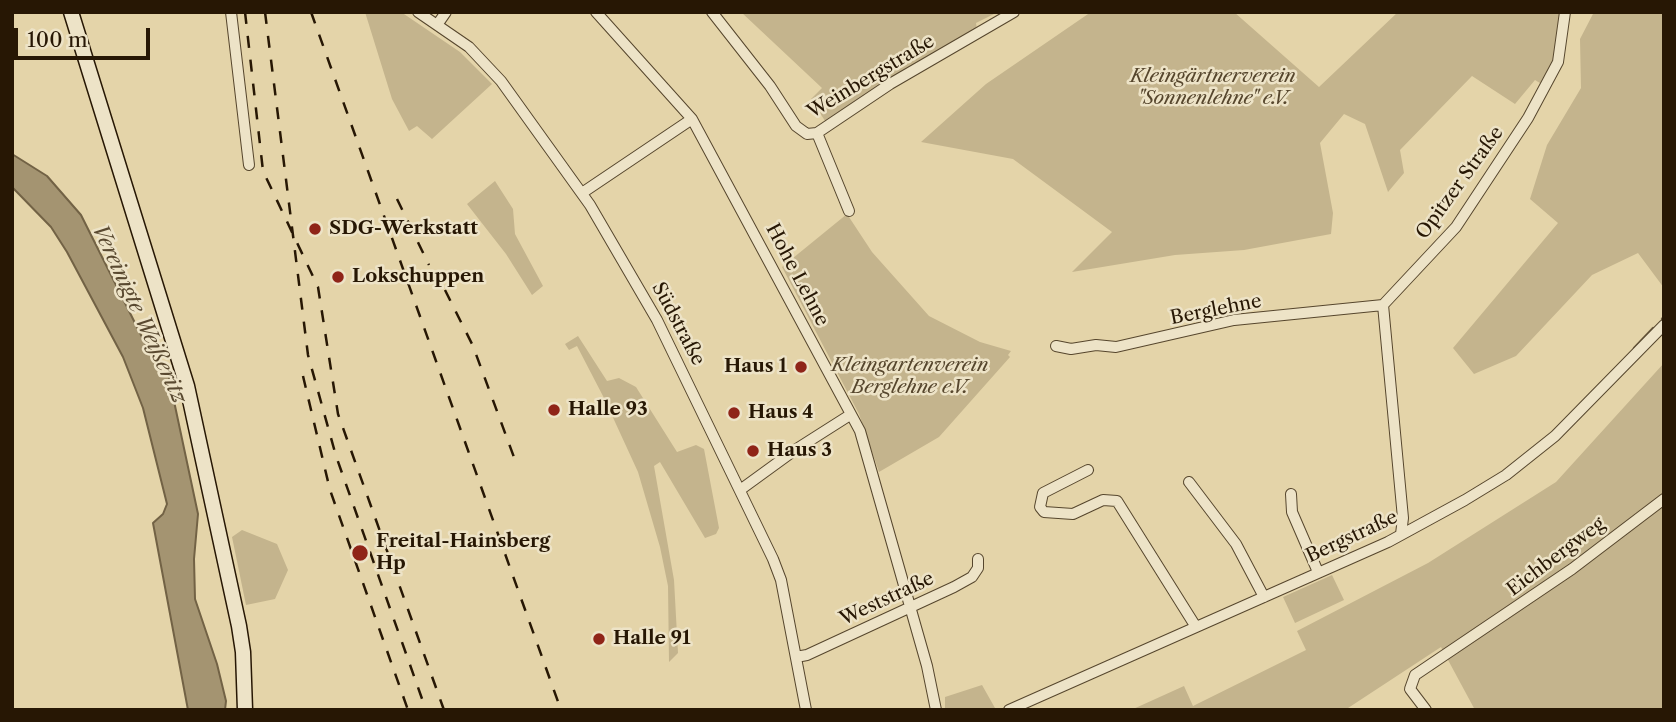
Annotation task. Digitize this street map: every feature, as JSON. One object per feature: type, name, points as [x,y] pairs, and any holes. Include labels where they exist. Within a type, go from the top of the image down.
[{"type":"main road","points":[[71,12],[187,386],[239,626],[246,710]]},
{"type":"street","points":[[231,12],[249,165]]},
{"type":"street","name":"Südstraße","points":[[418,12],[469,47],[495,74],[582,193],[657,320],[781,580],[806,710]]},
{"type":"street","points":[[437,25],[446,12]]},
{"type":"street","name":"Hohe Lehne","points":[[596,12],[692,119],[860,431],[927,666],[936,710]]},
{"type":"street","name":"Weinbergstraße","points":[[712,12],[770,86],[796,126],[807,134],[817,133],[890,84],[1014,12]]},
{"type":"street","name":"Opitzer Straße","points":[[1383,305],[1456,227],[1528,118],[1558,62],[1565,12]]},
{"type":"street","points":[[582,193],[692,119]]},
{"type":"street","points":[[817,133],[849,211]]},
{"type":"street","points":[[1383,305],[1403,518],[1401,534]]},
{"type":"street","name":"Berglehne","points":[[1056,346],[1070,349],[1096,345],[1116,347],[1234,320],[1383,305]]},
{"type":"street","name":"Bergstraße","points":[[1009,710],[1401,534],[1465,500],[1534,455],[1587,406],[1664,325]]},
{"type":"street","points":[[740,490],[850,415]]},
{"type":"street","points":[[1088,470],[1043,493],[1040,507],[1044,512],[1073,514],[1103,500],[1117,501],[1196,627]]},
{"type":"street","points":[[1189,482],[1236,544],[1264,597]]},
{"type":"street","points":[[1291,494],[1292,512],[1318,572]]},
{"type":"street","name":"Eichbergweg","points":[[1426,710],[1410,689],[1410,682],[1434,660],[1468,641],[1572,569],[1664,499]]},
{"type":"street","name":"Weststraße","points":[[796,657],[808,654],[972,577],[978,568],[978,559]]},
{"type":"green space","points":[[365,12],[401,12],[460,52],[492,84],[432,139],[417,126],[409,131],[392,99]]},
{"type":"green space","points":[[741,12],[998,12],[976,23],[977,30],[827,124],[811,99],[822,88]]},
{"type":"green space","name":"Kleingärtnerverein \"Sonnenlehne\" e.V.","points":[[1091,12],[1234,12],[1319,87],[1398,12],[1561,12],[1556,52],[1543,85],[1535,80],[1515,104],[1472,76],[1400,150],[1404,173],[1388,192],[1365,124],[1344,114],[1320,143],[1333,213],[1331,234],[1244,250],[1175,255],[1072,272],[1112,232],[1013,159],[921,142],[986,84]]},
{"type":"green space","points":[[1594,12],[1664,12],[1664,288],[1638,253],[1592,275],[1516,356],[1474,374],[1453,348],[1558,223],[1530,199],[1547,145],[1581,88],[1580,39]]},
{"type":"green space","points":[[495,181],[513,209],[515,234],[543,286],[532,295],[506,254],[467,204]]},
{"type":"green space","name":"Kleingartenverein Berglehne e.V.","points":[[847,214],[872,252],[929,316],[980,342],[1011,351],[1008,355],[1010,357],[939,437],[879,472],[859,414],[782,267]]},
{"type":"green space","points":[[578,336],[607,381],[619,378],[636,387],[677,452],[696,445],[704,449],[719,528],[716,534],[705,538],[660,462],[654,466],[674,580],[678,653],[669,662],[668,586],[660,547],[638,472],[604,398],[577,346],[569,350],[565,344]]},
{"type":"green space","points":[[1664,363],[1664,710],[1475,710],[1441,647],[1345,710],[1131,710],[1184,686],[1193,706],[1306,650],[1297,631],[1428,563],[1556,482]]},
{"type":"green space","points":[[242,530],[277,544],[288,570],[275,599],[246,605],[232,537]]},
{"type":"green space","points":[[1332,575],[1344,600],[1295,623],[1283,597]]},
{"type":"green space","points":[[982,685],[995,708],[945,710],[945,697]]},
{"type":"shaded area","points":[[12,154],[47,176],[81,215],[150,353],[168,373],[198,514],[194,559],[195,599],[217,664],[226,701],[225,710],[188,710],[153,523],[163,514],[167,504],[143,408],[123,357],[67,252],[51,227],[12,187]]},
{"type":"waterway","points":[[1634,348],[1653,328]]},
{"type":"railway","points":[[245,12],[263,171],[318,287],[338,414],[444,710]]},
{"type":"railway","points":[[265,12],[308,355],[336,456],[426,710]]},
{"type":"railway","points":[[311,12],[561,710]]},
{"type":"railway","points":[[397,199],[429,265]]},
{"type":"railway","points":[[445,290],[473,346],[515,460]]},
{"type":"railway","points":[[303,376],[330,490],[408,710]]},
{"type":"place","name":"SDG-Werkstatt","points":[[315,229]]},
{"type":"place","name":"Lokschuppen","points":[[338,277]]},
{"type":"place","name":"Haus 1","points":[[801,367]]},
{"type":"place","name":"Halle 93","points":[[554,410]]},
{"type":"place","name":"Haus 4","points":[[734,413]]},
{"type":"place","name":"Haus 3","points":[[753,451]]},
{"type":"place","name":"Freital-Hainsberg Hp","points":[[360,553]]},
{"type":"place","name":"Halle 91","points":[[599,639]]},
{"type":"water label","name":"Vereinigte Weißeritz","points":[[139,314]]}]
